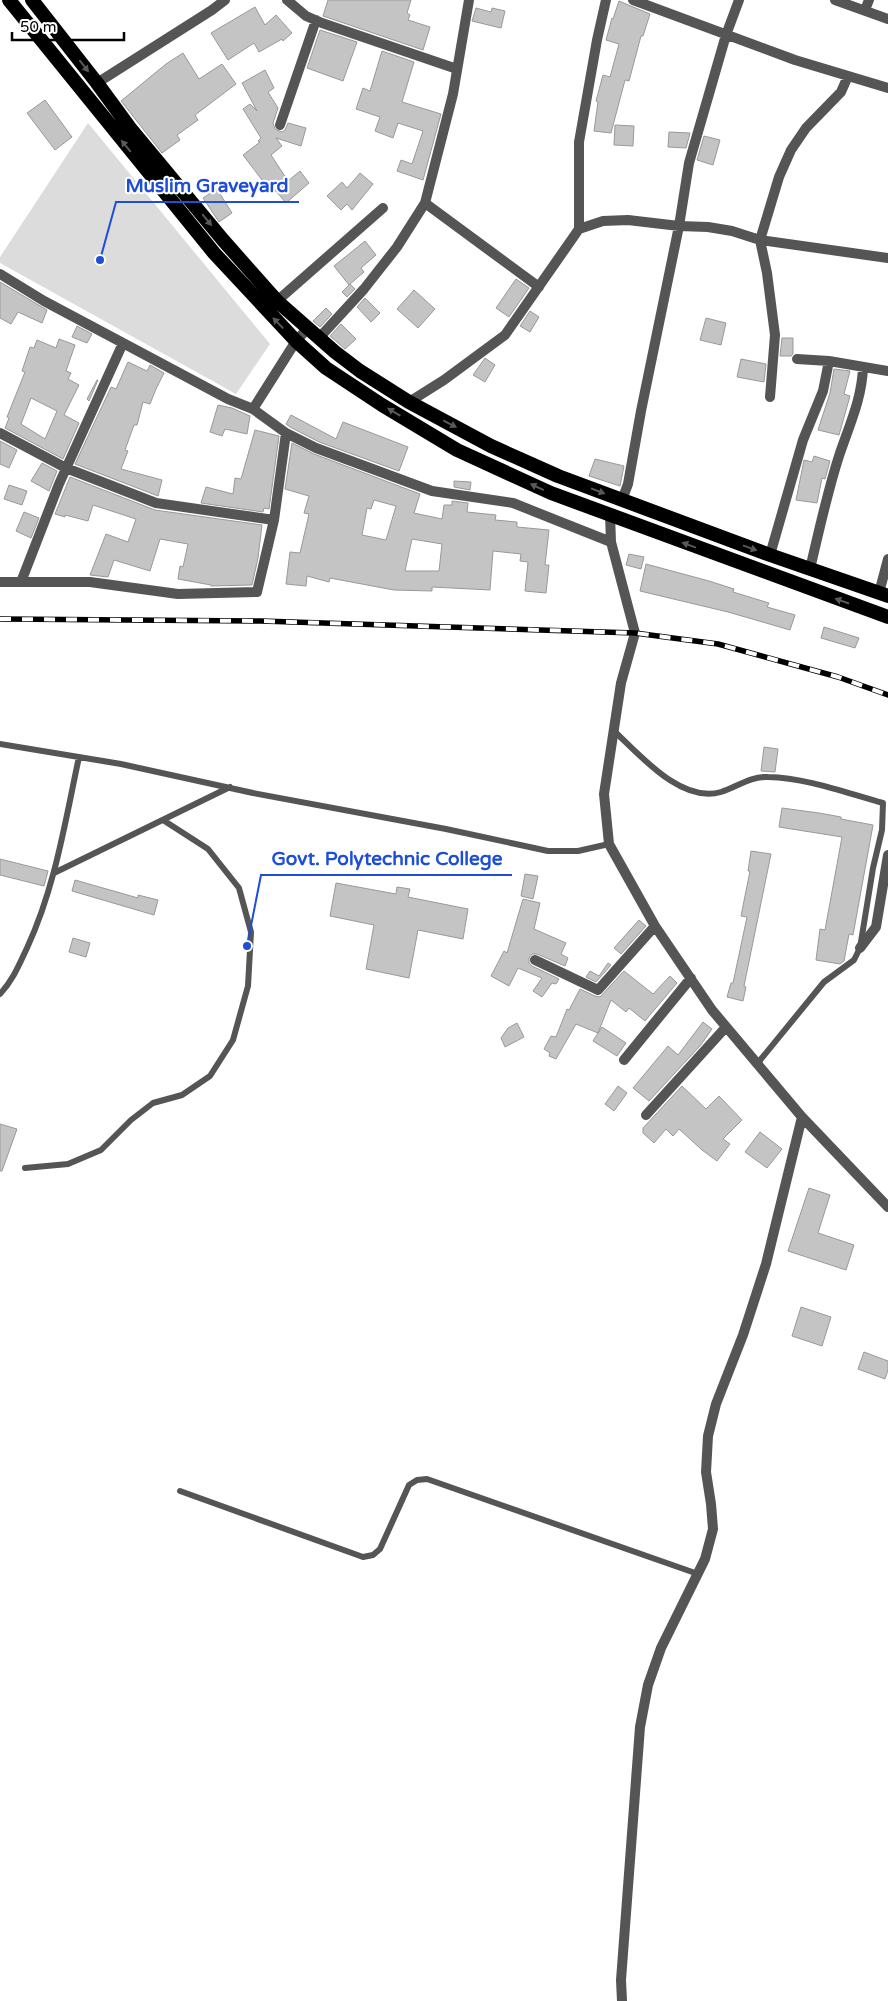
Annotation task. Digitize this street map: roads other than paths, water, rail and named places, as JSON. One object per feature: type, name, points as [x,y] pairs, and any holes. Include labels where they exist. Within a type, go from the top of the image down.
[{"type":"highway","points":[[9,0],[214,253],[296,342],[326,368],[382,405],[457,450],[551,493],[888,617]]},
{"type":"highway","points":[[32,0],[130,128],[223,240],[277,301],[360,371],[409,402],[491,446],[558,476],[770,555],[884,594]]},
{"type":"street","points":[[97,83],[225,0]]},
{"type":"street","points":[[287,0],[306,16],[457,69]]},
{"type":"street","points":[[253,409],[296,342],[313,333],[364,289],[397,247],[425,203],[452,94],[469,0]]},
{"type":"street","points":[[409,402],[444,380],[505,336],[579,229],[579,142],[606,0]]},
{"type":"street","points":[[633,0],[795,60],[888,88]]},
{"type":"street","points":[[622,500],[628,484],[679,226],[689,163],[726,35],[740,0]]},
{"type":"street","points":[[835,0],[888,19]]},
{"type":"street","points":[[865,10],[869,0]]},
{"type":"street","points":[[280,125],[316,20]]},
{"type":"street","points":[[770,397],[775,336],[768,273],[760,240],[779,177],[791,150],[806,128],[842,92],[848,76]]},
{"type":"street","points":[[425,203],[539,287]]},
{"type":"street","points":[[277,301],[383,208]]},
{"type":"street","points":[[579,229],[603,221],[620,220],[708,227],[732,231],[760,240],[888,258]]},
{"type":"street","points":[[0,274],[44,301],[228,399],[253,409],[286,433],[316,448],[432,491],[513,502],[611,542]]},
{"type":"street","points":[[21,582],[66,468],[123,343]]},
{"type":"street","points":[[797,359],[829,361],[888,371]]},
{"type":"street","points":[[770,555],[803,440],[823,391],[829,361]]},
{"type":"street","points":[[810,569],[839,456],[859,404],[864,367]]},
{"type":"street","points":[[0,433],[66,468],[156,503],[274,520]]},
{"type":"street","points":[[0,582],[90,582],[178,594],[257,592],[274,520],[286,433]]},
{"type":"street","points":[[610,514],[611,542],[635,633],[621,683],[604,794],[609,844],[655,926],[712,1010],[802,1117],[888,1207]]},
{"type":"street","points":[[884,594],[888,559]]},
{"type":"street","points":[[860,948],[876,927],[888,855]]},
{"type":"street","points":[[535,960],[598,990],[655,926]]},
{"type":"street","points":[[624,1060],[691,978]]},
{"type":"street","points":[[646,1115],[726,1027]]},
{"type":"street","points":[[622,2001],[621,1980],[640,1727],[648,1684],[661,1648],[705,1559],[713,1529],[706,1472],[708,1436],[716,1404],[743,1335],[766,1264],[802,1117]]},
{"type":"lane","points":[[613,729],[657,772],[678,785],[699,793],[720,792],[747,780],[766,777],[796,780],[883,803],[882,830],[873,868],[860,948],[854,960],[824,982],[757,1064]]},
{"type":"lane","points":[[0,744],[121,764],[548,851],[578,851],[609,844]]},
{"type":"lane","points":[[0,994],[12,982],[35,930],[54,873],[79,757]]},
{"type":"lane","points":[[54,873],[230,787]]},
{"type":"lane","points":[[25,1168],[68,1164],[101,1150],[131,1120],[153,1103],[182,1095],[210,1076],[233,1040],[248,986],[251,932],[239,888],[208,849],[163,820]]},
{"type":"lane","points":[[180,1491],[364,1557],[373,1555],[380,1549],[409,1485],[417,1480],[427,1479],[698,1574]]},
{"type":"railway","points":[[0,619],[261,621],[635,633],[718,644],[838,677],[888,695]]},
{"type":"place","name":"Muslim Graveyard","points":[[100,260]]},
{"type":"place","name":"Govt. Polytechnic College","points":[[247,946]]}]
